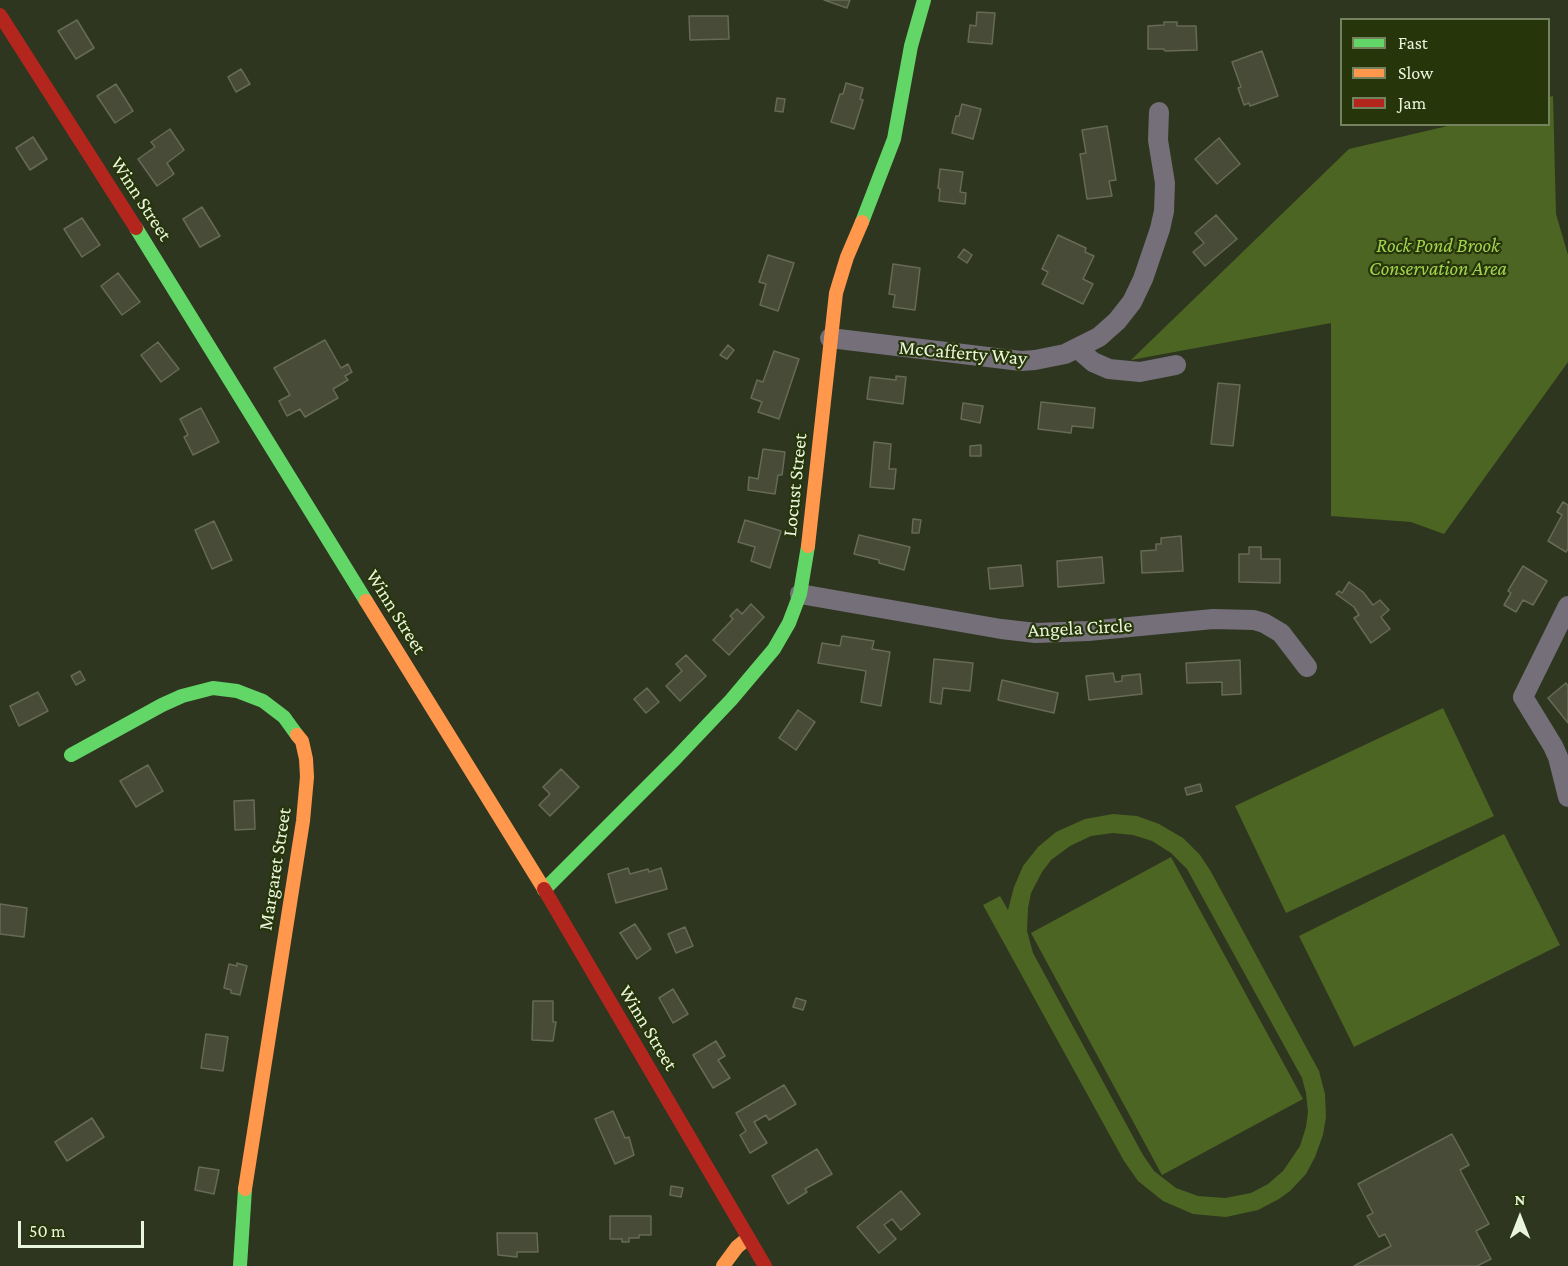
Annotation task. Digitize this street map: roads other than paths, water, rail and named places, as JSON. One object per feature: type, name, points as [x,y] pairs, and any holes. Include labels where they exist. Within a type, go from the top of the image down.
[{"type":"street","name":"Locust Street","points":[[544,890],[676,758],[761,665],[786,630],[800,594],[809,542],[836,293],[843,268],[894,139],[910,46],[924,0]]},
{"type":"street","name":"Winn Street","points":[[0,15],[162,268],[544,890],[765,1266]]},
{"type":"street","name":"McCafferty Way","points":[[830,338],[1021,361],[1051,357],[1078,349],[1109,330],[1125,312],[1138,291],[1156,242],[1164,204],[1165,183],[1158,135],[1159,112]]},
{"type":"street","points":[[1078,349],[1094,362],[1109,369],[1140,372],[1176,365]]},
{"type":"street","name":"Angela Circle","points":[[800,594],[1036,633],[1079,632],[1214,619],[1254,620],[1281,633],[1306,667]]},
{"type":"street","points":[[1568,606],[1523,697],[1555,752],[1568,797]]},
{"type":"street","name":"Margaret Street","points":[[71,755],[162,705],[182,696],[213,688],[244,693],[263,701],[284,717],[302,741],[307,777],[303,821],[251,1146],[243,1208],[240,1266]]},
{"type":"street","points":[[723,1266],[737,1246],[748,1238]]},
{"type":"park label","name":"Rock Pond Brook Conservation Area","points":[[1438,258]]}]
